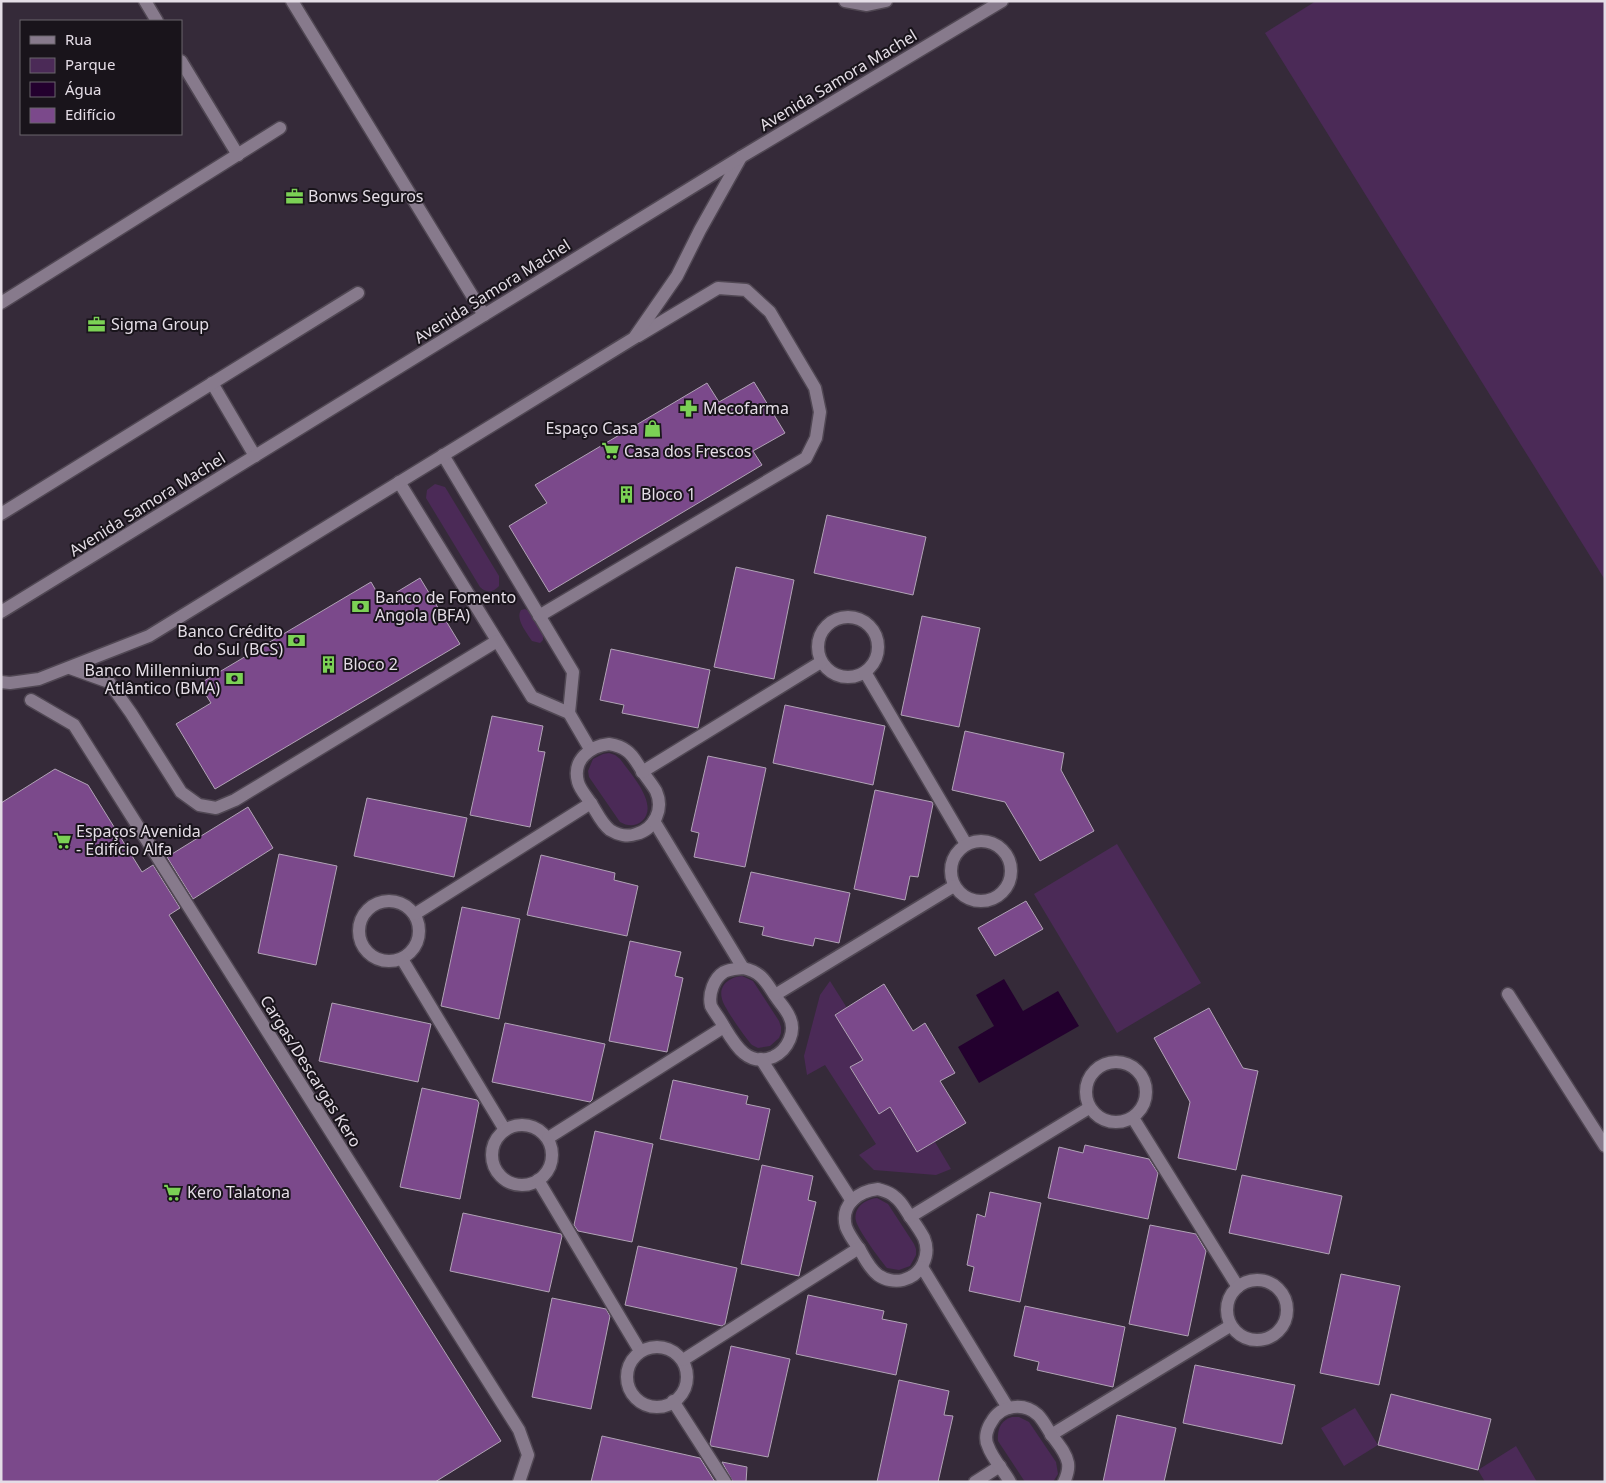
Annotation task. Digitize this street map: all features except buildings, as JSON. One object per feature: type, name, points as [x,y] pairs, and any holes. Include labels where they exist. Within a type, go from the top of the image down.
[{"type":"main road","points":[[145,1],[156,20]]},
{"type":"main road","points":[[292,1],[484,315]]},
{"type":"main road","points":[[845,1],[867,5],[886,1]]},
{"type":"main road","name":"Avenida Samora Machel","points":[[1,612],[741,157],[1002,1]]},
{"type":"main road","points":[[182,63],[238,155]]},
{"type":"main road","points":[[1,303],[280,128]]},
{"type":"main road","points":[[634,338],[677,276],[700,230],[741,157]]},
{"type":"main road","points":[[1,682],[10,683],[39,679],[148,636],[718,288],[746,290],[770,312],[815,388],[820,412],[816,438],[806,458],[539,616]]},
{"type":"main road","points":[[1,514],[358,293]]},
{"type":"main road","points":[[212,383],[255,456]]},
{"type":"main road","points":[[443,455],[574,672],[568,713]]},
{"type":"main road","points":[[399,482],[532,697],[568,713],[590,749]]},
{"type":"main road","points":[[842,617],[852,617],[863,620],[876,635],[879,646],[878,656],[865,672],[855,677],[836,675],[821,662],[817,644],[825,626],[833,620],[842,617]]},
{"type":"main road","points":[[70,668],[109,682],[181,792],[199,805],[216,808],[235,800],[497,641]]},
{"type":"main road","points":[[642,772],[821,662]]},
{"type":"main road","points":[[865,672],[966,844]]},
{"type":"main road","name":"Cargas/Descargas Kero","points":[[30,700],[74,725],[519,1430],[528,1456],[518,1482]]},
{"type":"main road","points":[[609,744],[620,746],[629,752],[642,772],[656,791],[658,812],[654,821],[647,829],[638,834],[628,836],[618,834],[610,830],[603,823],[578,783],[579,764],[583,755],[590,749],[599,745],[609,744]]},
{"type":"main road","points":[[415,914],[591,803]]},
{"type":"main road","points":[[654,821],[743,968]]},
{"type":"main road","points":[[975,841],[986,841],[996,844],[1004,850],[1010,860],[1011,880],[1006,890],[988,901],[969,899],[954,886],[951,878],[953,859],[966,844],[975,841]]},
{"type":"main road","points":[[775,995],[954,886]]},
{"type":"main road","points":[[388,900],[403,904],[415,914],[420,934],[417,944],[410,953],[402,958],[392,962],[373,958],[361,943],[359,925],[363,915],[369,908],[378,903],[388,900]]},
{"type":"main road","points":[[402,958],[505,1130]]},
{"type":"main road","points":[[743,968],[753,970],[762,976],[775,995],[789,1015],[792,1025],[792,1036],[788,1045],[771,1058],[752,1058],[736,1046],[712,1007],[710,997],[712,988],[723,973],[732,969],[743,968]]},
{"type":"main road","points":[[1508,994],[1605,1146]]},
{"type":"main road","points":[[548,1138],[724,1027]]},
{"type":"main road","points":[[761,1059],[852,1201]]},
{"type":"main road","points":[[1120,1062],[1131,1066],[1139,1072],[1147,1091],[1146,1102],[1133,1118],[1123,1122],[1113,1123],[1104,1121],[1089,1108],[1085,1089],[1093,1072],[1101,1066],[1120,1062]]},
{"type":"main road","points":[[910,1217],[1089,1108]]},
{"type":"main road","points":[[1133,1118],[1238,1287]]},
{"type":"main road","points":[[511,1126],[531,1126],[548,1138],[553,1158],[550,1168],[535,1183],[516,1185],[507,1182],[499,1176],[494,1167],[492,1148],[505,1130],[511,1126]]},
{"type":"main road","points":[[538,1180],[640,1352]]},
{"type":"main road","points":[[878,1189],[896,1197],[910,1217],[923,1237],[926,1257],[922,1267],[906,1280],[886,1279],[878,1275],[871,1268],[847,1229],[845,1219],[847,1210],[858,1195],[867,1190],[878,1189]]},
{"type":"main road","points":[[683,1360],[858,1248]]},
{"type":"main road","points":[[922,1267],[1008,1408]]},
{"type":"main road","points":[[1251,1280],[1262,1280],[1272,1283],[1286,1298],[1288,1308],[1286,1319],[1282,1328],[1274,1336],[1254,1341],[1237,1333],[1230,1326],[1227,1316],[1229,1297],[1238,1287],[1251,1280]]},
{"type":"main road","points":[[1051,1434],[1230,1326]]},
{"type":"main road","points":[[656,1346],[675,1352],[683,1360],[688,1380],[678,1398],[660,1407],[641,1403],[634,1397],[629,1389],[627,1370],[631,1361],[640,1352],[656,1346]]},
{"type":"main road","points":[[673,1401],[725,1482]]},
{"type":"main road","points":[[1010,1482],[988,1446],[986,1437],[988,1428],[999,1412],[1019,1406],[1029,1409],[1038,1415],[1065,1454],[1068,1474],[1064,1482]]},
{"type":"main road","points":[[975,1482],[1000,1466]]},
{"type":"green space","points":[[1316,1],[1605,1],[1605,580],[1265,33]]},
{"type":"green space","points":[[435,484],[445,487],[499,576],[499,586],[494,590],[487,591],[480,587],[426,498],[427,490]]},
{"type":"green space","points":[[521,610],[529,611],[543,634],[543,640],[540,643],[532,641],[522,626],[519,618]]},
{"type":"green space","points":[[609,753],[620,759],[642,789],[646,798],[647,814],[637,824],[628,825],[620,822],[589,777],[588,771],[593,759]]},
{"type":"green space","points":[[1117,844],[1201,983],[1117,1033],[1034,894]]},
{"type":"green space","points":[[742,976],[753,981],[779,1021],[781,1033],[779,1038],[770,1046],[758,1048],[752,1045],[723,1003],[721,994],[723,986],[729,980]]},
{"type":"green space","points":[[830,981],[847,1008],[835,1014],[863,1060],[850,1068],[879,1114],[890,1107],[917,1152],[935,1142],[951,1169],[936,1175],[874,1170],[859,1155],[876,1144],[825,1065],[807,1075],[804,1056],[820,995]]},
{"type":"green space","points":[[877,1198],[888,1204],[914,1244],[916,1255],[910,1266],[899,1270],[887,1268],[870,1245],[856,1221],[858,1208],[864,1202]]},
{"type":"green space","points":[[1355,1408],[1378,1445],[1344,1466],[1321,1428]]},
{"type":"green space","points":[[1019,1417],[1029,1422],[1056,1462],[1058,1474],[1053,1482],[1025,1482],[998,1441],[998,1433],[1001,1426],[1005,1420]]},
{"type":"green space","points":[[1516,1446],[1537,1482],[1485,1482],[1478,1470]]},
{"type":"water","points":[[1004,979],[1023,1011],[1058,991],[1079,1026],[979,1083],[958,1047],[994,1026],[976,995]]},
{"type":"place","name":"Bonws Seguros","points":[[294,196]]},
{"type":"place","name":"Sigma Group","points":[[97,324]]},
{"type":"place","name":"Mecofarma","points":[[689,408]]},
{"type":"place","name":"Espaço Casa","points":[[652,428]]},
{"type":"place","name":"Casa dos Frescos","points":[[610,451]]},
{"type":"place","name":"Bloco 1","points":[[627,494]]},
{"type":"place","name":"Banco de Fomento Angola (BFA)","points":[[361,606]]},
{"type":"place","name":"Banco Crédito do Sul (BCS)","points":[[297,640]]},
{"type":"place","name":"Bloco 2","points":[[329,664]]},
{"type":"place","name":"Banco Millennium Atlântico (BMA)","points":[[234,679]]},
{"type":"place","name":"Espaços Avenida - Edifício Alfa","points":[[62,840]]},
{"type":"place","name":"Kero Talatona","points":[[173,1192]]}]
